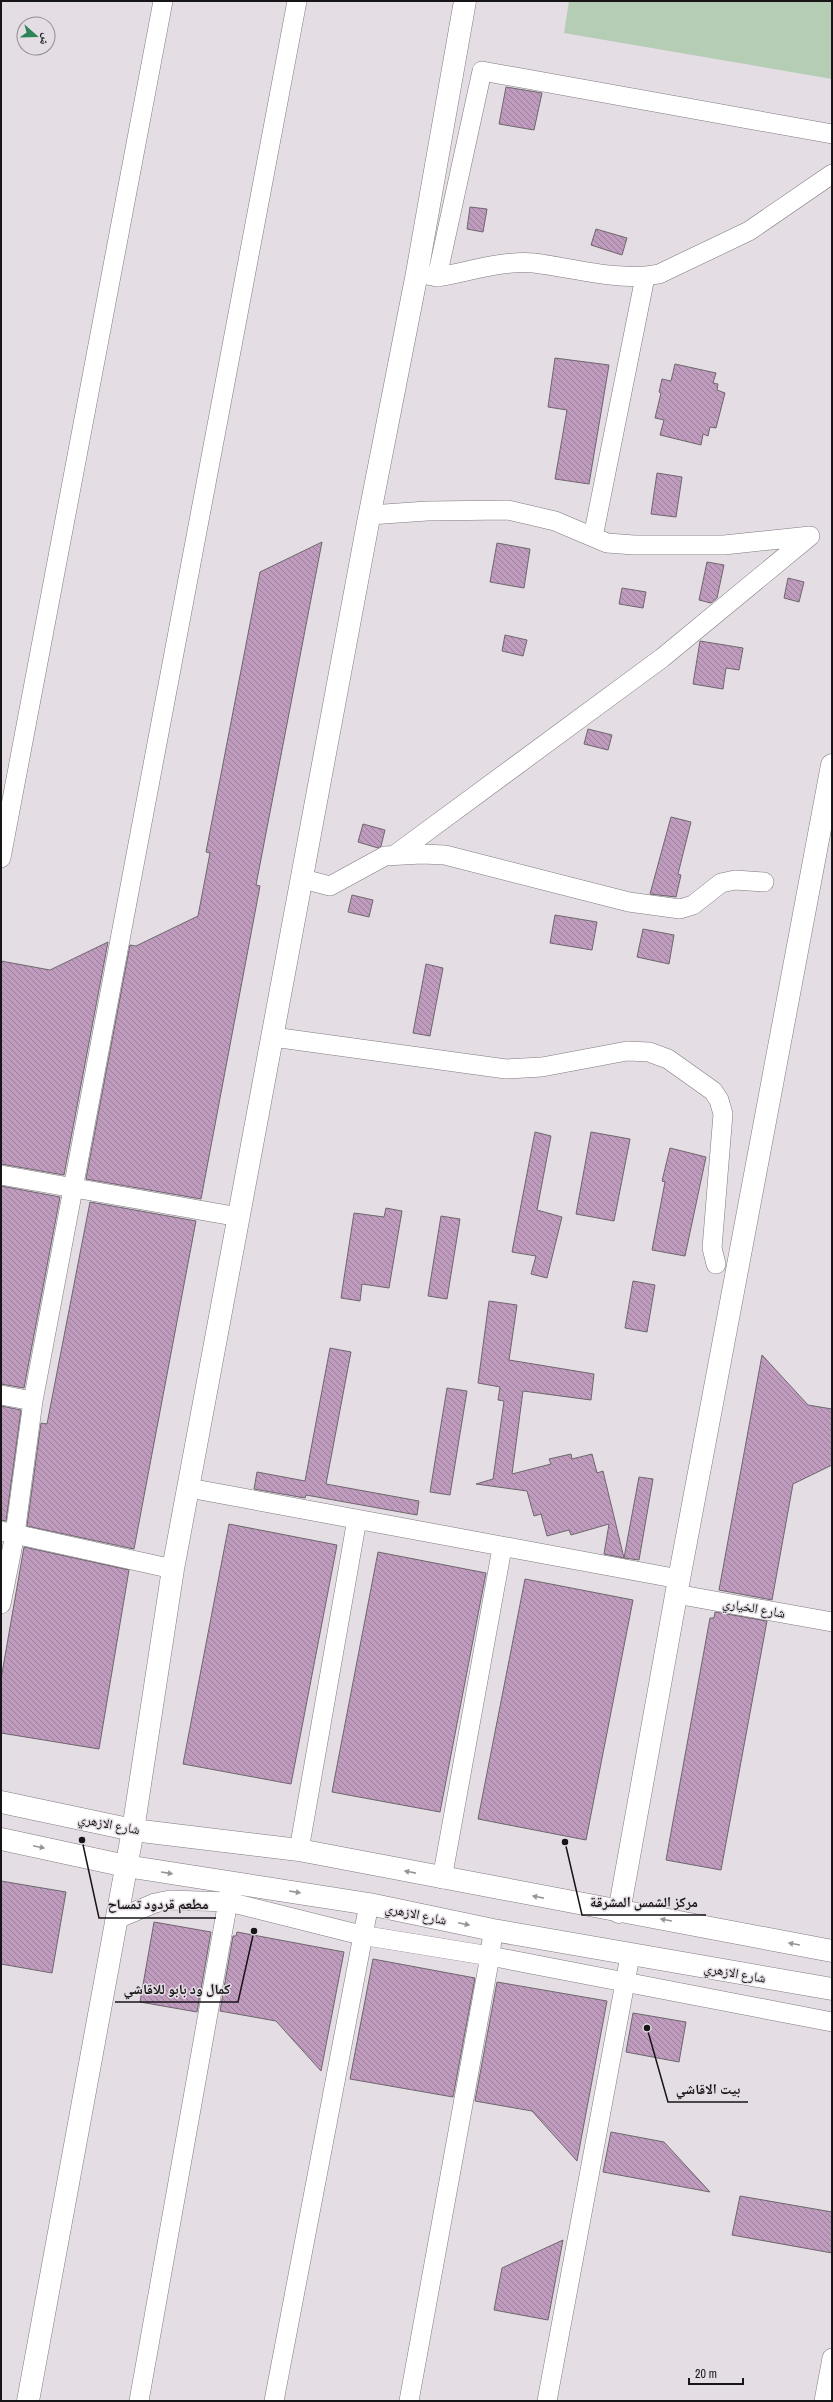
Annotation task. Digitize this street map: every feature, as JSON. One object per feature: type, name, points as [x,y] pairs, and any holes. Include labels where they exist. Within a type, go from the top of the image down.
[{"type":"street","points":[[1,858],[163,1]]},
{"type":"street","points":[[1,1604],[8,1532],[297,1]]},
{"type":"street","points":[[427,275],[465,1]]},
{"type":"street","points":[[28,2401],[133,1830],[173,1569],[370,515],[427,275],[482,71],[832,134]]},
{"type":"street","points":[[427,275],[508,264],[534,263],[579,271],[645,277],[659,274],[687,262],[749,230],[832,174]]},
{"type":"street","points":[[593,537],[645,277]]},
{"type":"street","points":[[370,515],[427,511],[508,510],[554,521],[607,543],[634,546],[724,545],[810,536],[662,658],[396,854]]},
{"type":"street","points":[[619,1912],[677,1586],[832,764]]},
{"type":"street","points":[[303,879],[330,886],[369,863],[386,856],[396,854],[445,856],[629,902],[680,909],[693,905],[722,883],[735,880],[764,882]]},
{"type":"street","points":[[273,1037],[506,1069],[542,1067],[627,1051],[649,1052],[668,1059],[713,1091],[719,1100],[724,1114],[712,1248],[716,1264]]},
{"type":"street","points":[[1,1175],[239,1217]]},
{"type":"street","points":[[1,1395],[33,1401]]},
{"type":"street","name":"شارع الخياري","points":[[189,1488],[357,1518],[502,1548],[677,1586],[832,1622]]},
{"type":"street","points":[[299,1850],[357,1518]]},
{"type":"street","points":[[8,1532],[173,1569]]},
{"type":"street","points":[[442,1879],[502,1548]]},
{"type":"street","name":"شارع الازهري","points":[[1,1802],[133,1830],[299,1850],[442,1879],[832,1951]]},
{"type":"street","name":"شارع الازهري","points":[[1,1839],[126,1866],[230,1892],[369,1904],[493,1930],[630,1956],[832,1989]]},
{"type":"street","points":[[117,1918],[155,1903],[230,1892],[361,1935],[490,1956],[626,1984],[832,2022]]},
{"type":"street","points":[[139,2401],[230,1892]]},
{"type":"street","points":[[274,2401],[361,1935],[369,1904]]},
{"type":"street","points":[[409,2401],[490,1956],[493,1930]]},
{"type":"street","points":[[547,2401],[626,1984],[630,1956]]},
{"type":"street","points":[[824,2401],[832,2358]]},
{"type":"green space","points":[[569,1],[832,1],[832,79],[564,33]]},
{"type":"building","points":[[506,87],[542,93],[534,130],[499,124]]},
{"type":"building","points":[[470,207],[487,209],[483,232],[467,229]]},
{"type":"building","points":[[596,229],[627,238],[622,255],[591,245]]},
{"type":"building","points":[[555,358],[609,365],[589,484],[555,479],[567,410],[548,407]]},
{"type":"building","points":[[675,364],[716,373],[713,383],[718,384],[717,390],[725,393],[716,428],[710,427],[708,436],[703,434],[701,445],[660,435],[664,420],[655,418],[661,393],[659,392],[662,379],[671,381]]},
{"type":"building","points":[[657,473],[682,477],[676,517],[651,514]]},
{"type":"building","points":[[322,542],[256,885],[260,886],[201,1199],[86,1179],[130,945],[136,946],[198,916],[210,853],[206,852],[260,572]]},
{"type":"building","points":[[497,543],[530,549],[524,588],[490,582]]},
{"type":"building","points":[[707,562],[724,565],[717,598],[711,603],[699,600]]},
{"type":"building","points":[[788,578],[804,582],[799,602],[784,598]]},
{"type":"building","points":[[622,588],[646,592],[643,608],[619,604]]},
{"type":"building","points":[[505,635],[527,640],[523,656],[502,651]]},
{"type":"building","points":[[700,641],[743,648],[739,670],[726,668],[723,689],[693,684]]},
{"type":"building","points":[[588,729],[612,735],[608,750],[584,744]]},
{"type":"building","points":[[671,817],[691,822],[678,874],[681,875],[676,897],[650,894]]},
{"type":"building","points":[[363,824],[385,830],[381,846],[378,848],[358,842]]},
{"type":"building","points":[[352,895],[373,900],[369,917],[348,912]]},
{"type":"building","points":[[555,915],[597,922],[592,950],[550,943]]},
{"type":"building","points":[[643,929],[674,935],[669,964],[637,957]]},
{"type":"building","points":[[108,942],[64,1175],[1,1164],[1,961],[50,970]]},
{"type":"building","points":[[426,964],[443,968],[430,1036],[413,1033]]},
{"type":"building","points":[[535,1132],[551,1136],[537,1210],[562,1217],[547,1278],[531,1274],[536,1256],[512,1252]]},
{"type":"building","points":[[591,1132],[630,1139],[614,1221],[576,1214]]},
{"type":"building","points":[[670,1148],[706,1157],[685,1256],[652,1250],[665,1182],[662,1181]]},
{"type":"building","points":[[1,1186],[60,1197],[24,1388],[1,1384]]},
{"type":"building","points":[[90,1202],[196,1221],[134,1549],[27,1526],[41,1423],[47,1424]]},
{"type":"building","points":[[386,1208],[402,1211],[389,1288],[362,1284],[360,1301],[341,1298],[354,1213],[384,1217]]},
{"type":"building","points":[[441,1216],[460,1219],[447,1299],[428,1296]]},
{"type":"building","points":[[633,1281],[655,1285],[647,1332],[625,1328]]},
{"type":"building","points":[[489,1301],[517,1305],[509,1360],[594,1374],[591,1400],[523,1391],[512,1474],[551,1464],[549,1459],[571,1454],[572,1459],[592,1454],[597,1473],[603,1471],[624,1558],[604,1554],[609,1524],[571,1535],[569,1530],[547,1536],[541,1514],[534,1516],[527,1491],[476,1484],[493,1479],[504,1401],[498,1400],[500,1387],[478,1383]]},
{"type":"building","points":[[330,1348],[351,1352],[326,1484],[419,1501],[417,1515],[306,1495],[305,1498],[254,1489],[257,1472],[305,1481]]},
{"type":"building","points":[[762,1355],[808,1405],[832,1409],[832,1465],[793,1484],[772,1600],[719,1590]]},
{"type":"building","points":[[447,1388],[467,1391],[450,1495],[430,1492]]},
{"type":"building","points":[[1,1406],[21,1410],[6,1521],[1,1520]]},
{"type":"building","points":[[639,1477],[653,1479],[639,1560],[624,1558]]},
{"type":"building","points":[[229,1524],[337,1545],[291,1784],[183,1764]]},
{"type":"building","points":[[24,1547],[129,1570],[99,1749],[1,1733],[1,1679]]},
{"type":"building","points":[[378,1552],[486,1573],[440,1812],[332,1792]]},
{"type":"building","points":[[525,1579],[633,1600],[586,1840],[478,1819]]},
{"type":"building","points":[[715,1612],[767,1621],[721,1870],[666,1860],[710,1618],[714,1618]]},
{"type":"building","points":[[1,1881],[66,1892],[52,1973],[1,1964]]},
{"type":"building","points":[[154,1922],[211,1932],[197,2012],[140,2002]]},
{"type":"building","points":[[237,1932],[344,1952],[321,2071],[276,2021],[220,2011],[233,1936],[236,1936]]},
{"type":"building","points":[[373,1959],[475,1978],[453,2097],[350,2079]]},
{"type":"building","points":[[497,1982],[607,2001],[577,2161],[532,2111],[475,2101]]},
{"type":"building","points":[[633,2013],[686,2022],[679,2062],[626,2052]]},
{"type":"building","points":[[611,2132],[664,2142],[710,2192],[603,2172]]},
{"type":"building","points":[[740,2196],[832,2212],[832,2253],[732,2235]]},
{"type":"building","points":[[563,2240],[548,2320],[494,2310],[502,2268]]},
{"type":"place","name":"مطعم قردود تمساح","points":[[82,1840]]},
{"type":"place","name":"مركز الشمس المشرقة","points":[[565,1842]]},
{"type":"place","name":"كمال ود بابو للاقاشي","points":[[254,1931]]},
{"type":"place","name":"بيت الاقاشي","points":[[647,2028]]}]
